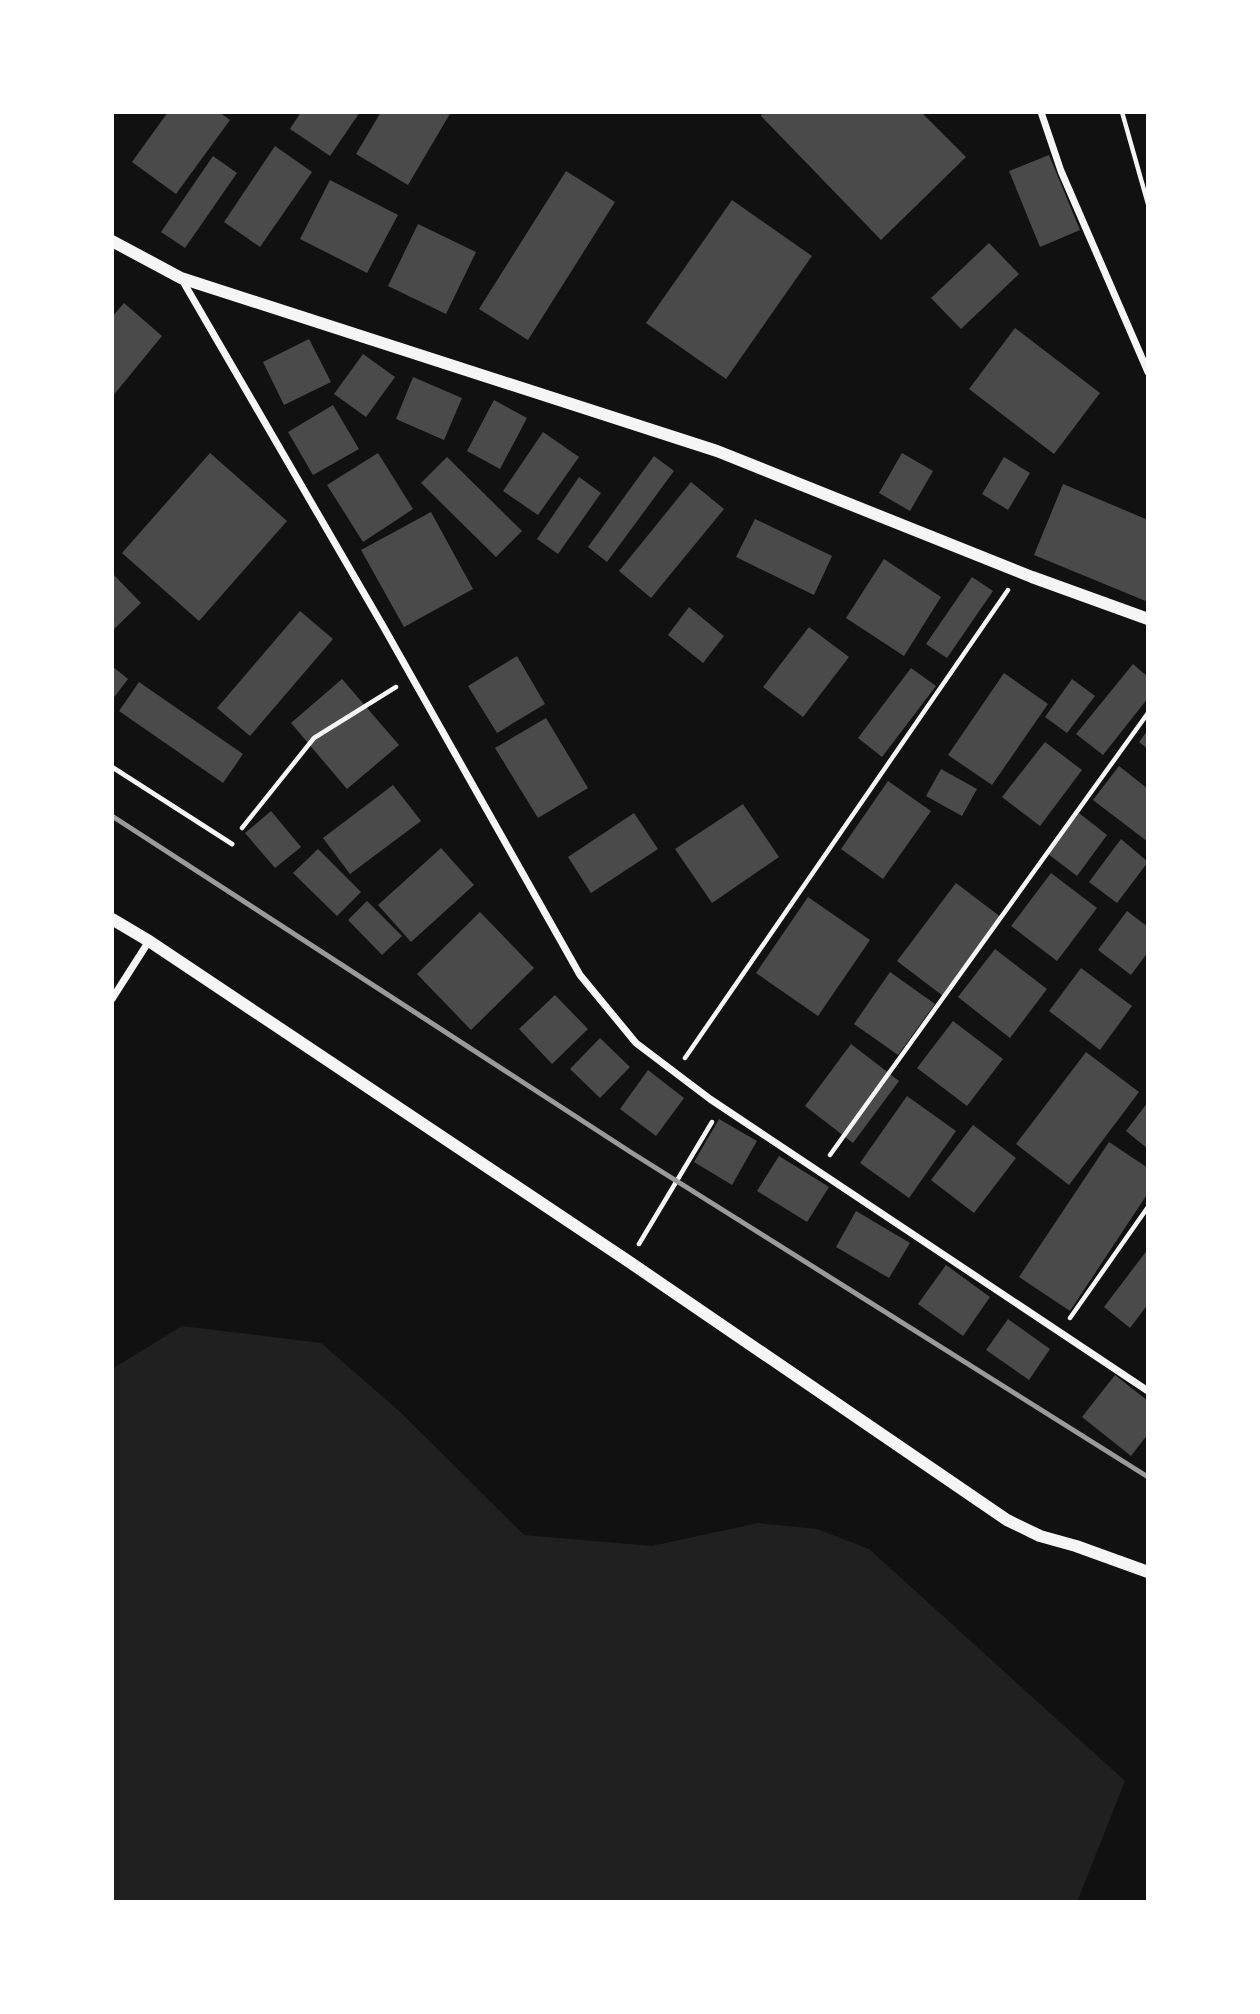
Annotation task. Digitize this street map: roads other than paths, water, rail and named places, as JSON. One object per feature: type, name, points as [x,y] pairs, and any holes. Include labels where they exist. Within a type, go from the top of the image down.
[{"type":"street","points":[[1041,112],[1062,171],[1148,372]]},
{"type":"street","points":[[112,241],[181,278],[717,451],[1020,572],[1148,619]]},
{"type":"street","points":[[181,278],[412,677],[580,975],[636,1042],[722,1107],[1148,1391]]},
{"type":"street","points":[[112,919],[149,941],[628,1261],[1007,1520],[1040,1536],[1076,1546],[1148,1573]]},
{"type":"street","points":[[112,999],[149,941]]},
{"type":"lane","points":[[112,767],[232,844]]},
{"type":"railway","points":[[112,816],[632,1153],[1148,1477]]}]
